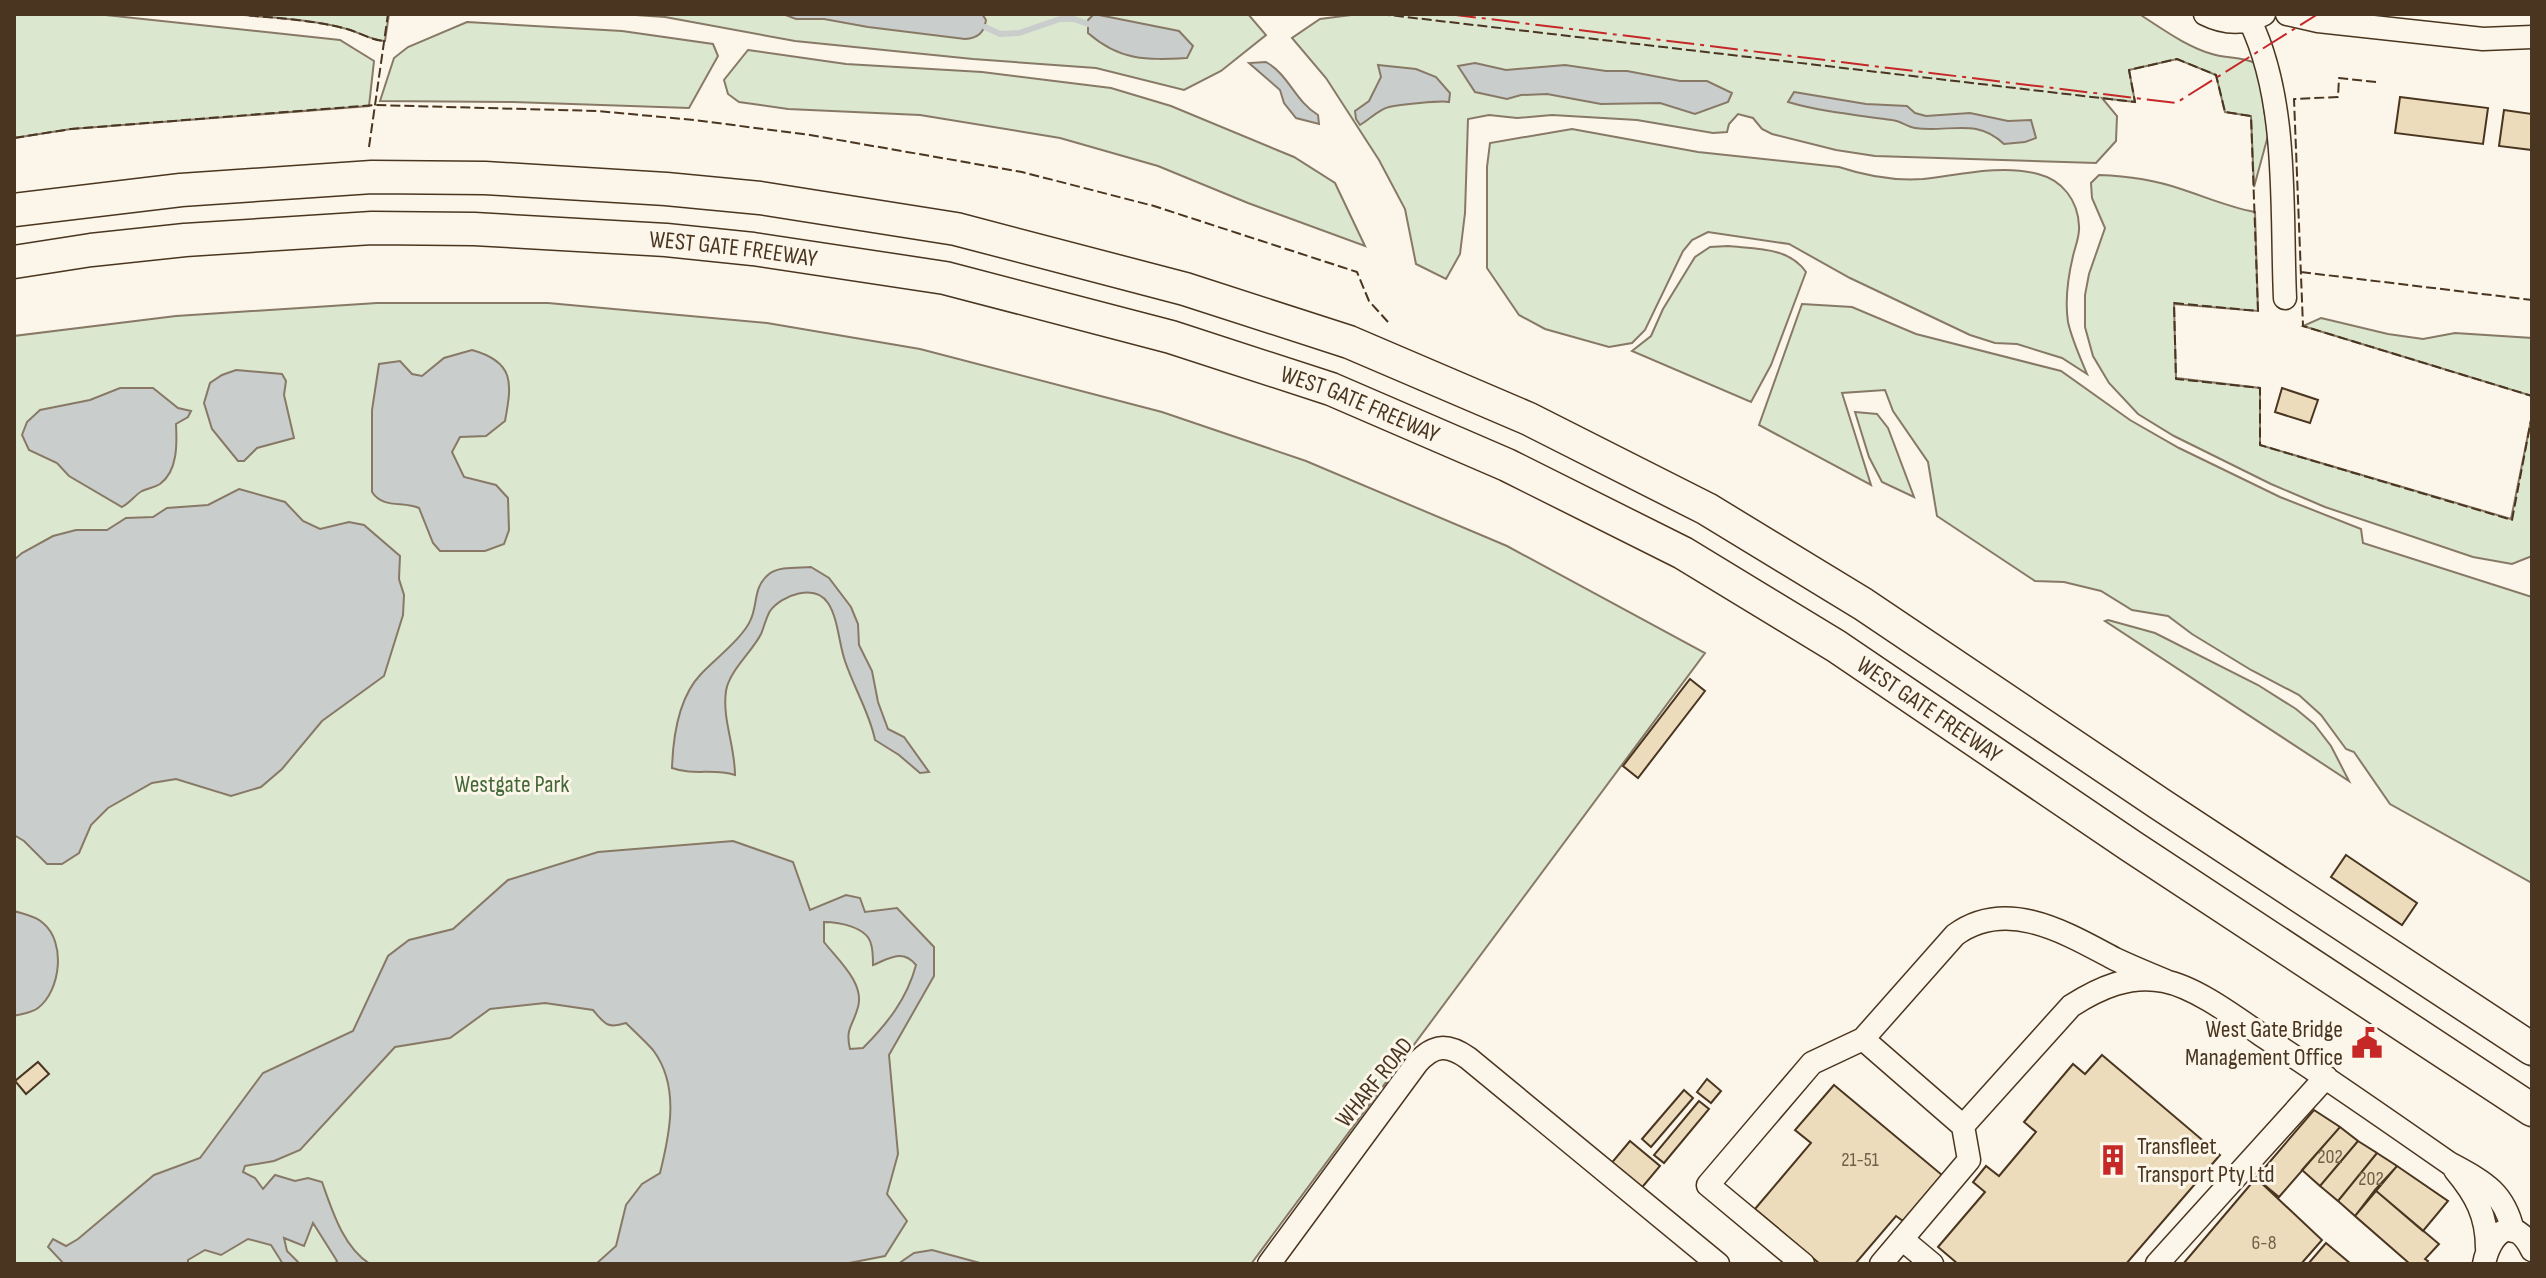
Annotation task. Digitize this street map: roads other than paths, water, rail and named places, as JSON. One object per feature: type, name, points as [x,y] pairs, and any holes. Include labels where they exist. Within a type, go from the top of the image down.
[{"type":"highway","name":"WEST GATE FREEWAY","points":[[14,210],[181,190],[372,177],[485,178],[713,193],[956,229],[1185,289],[1349,342],[1529,419],[1707,509],[1863,604],[2532,1049]]},
{"type":"highway","name":"WEST GATE FREEWAY","points":[[14,262],[185,240],[372,228],[474,229],[666,240],[753,249],[945,278],[1171,337],[1331,389],[1507,465],[1683,553],[1836,646],[2119,838],[2532,1110]]},
{"type":"street","points":[[2287,14],[2318,21],[2483,39],[2532,37]]},
{"type":"street","points":[[2207,16],[2233,23],[2257,17],[2270,73],[2279,143],[2285,298]]},
{"type":"street","points":[[1803,1264],[1708,1185],[1812,1063],[1863,1039],[1955,935],[1982,920],[1999,918],[2041,924],[2068,934],[2120,961],[2185,988],[2237,1019],[2493,1190],[2508,1210],[2513,1231]]},
{"type":"street","points":[[1963,1126],[2071,1006],[2086,996],[2125,981],[2166,981]]},
{"type":"street","points":[[1863,1039],[1963,1126],[1969,1160],[1881,1264]]},
{"type":"street","name":"WHARF ROAD","points":[[1269,1264],[1417,1063],[1429,1051],[1439,1047],[1455,1049],[1468,1058],[1718,1264]]},
{"type":"street","points":[[2157,1264],[2326,1077]]},
{"type":"street","points":[[2449,1163],[2480,1206],[2486,1224],[2486,1256]]},
{"type":"street","points":[[2486,1256],[2498,1234],[2513,1231],[2525,1238],[2532,1250]]},
{"type":"street","points":[[1902,1239],[1932,1264]]},
{"type":"waterway","points":[[985,27],[1000,34],[1019,33],[1060,19],[1074,19],[1088,24]]},
{"type":"place","name":"West Gate Bridge Management Office","points":[[2367,1043]]},
{"type":"place","name":"Transfleet Transport Pty Ltd","points":[[2113,1160]]},
{"type":"park label","name":"Westgate Park","points":[[512,784]]}]
